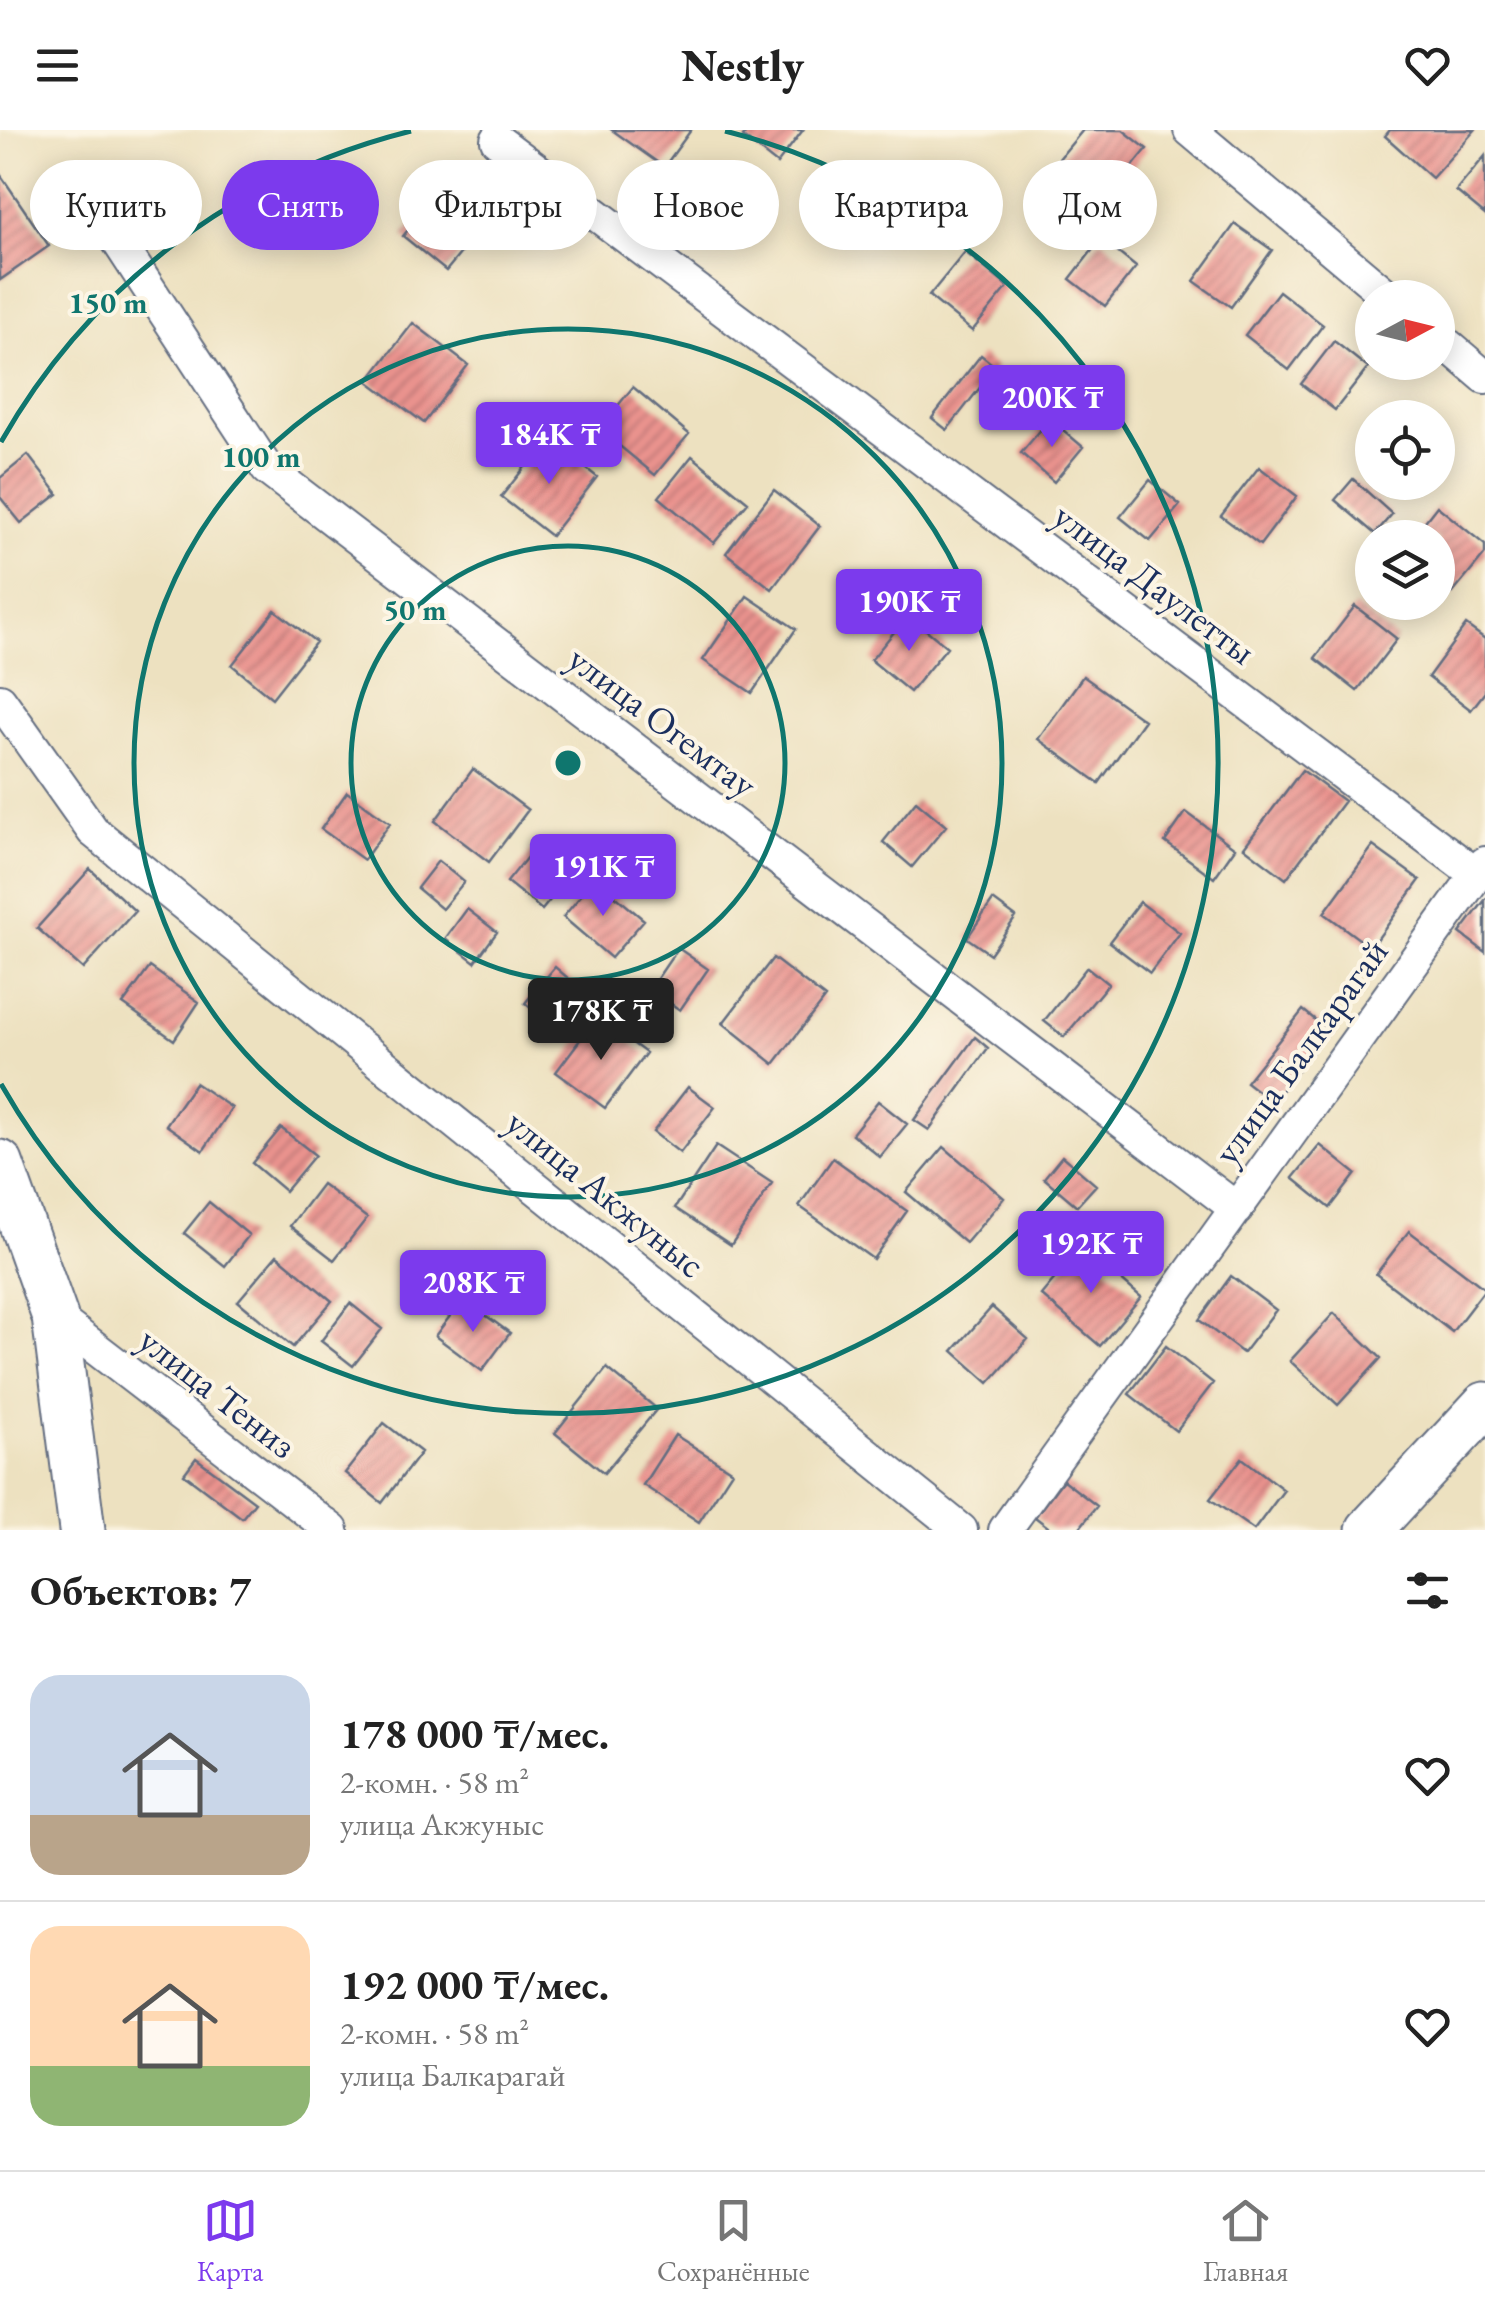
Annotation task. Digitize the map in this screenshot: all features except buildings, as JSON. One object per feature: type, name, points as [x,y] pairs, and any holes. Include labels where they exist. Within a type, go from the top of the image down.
[{"type":"main road","points":[[0,1163],[55,1317],[82,1530]]},
{"type":"main road","points":[[1369,1530],[1485,1405]]},
{"type":"street","points":[[1190,130],[1369,280]]},
{"type":"street","name":"улица Даулетты","points":[[497,140],[1481,869]]},
{"type":"street","name":"улица Огемтау","points":[[124,250],[267,469],[1237,1208]]},
{"type":"street","points":[[1455,352],[1485,377]]},
{"type":"street","name":"улица Акжуныс","points":[[0,700],[93,832],[961,1530]]},
{"type":"street","name":"улица Балкарагай","points":[[1006,1530],[1481,869]]},
{"type":"street","name":"улица Тениз","points":[[55,1317],[332,1530]]}]
